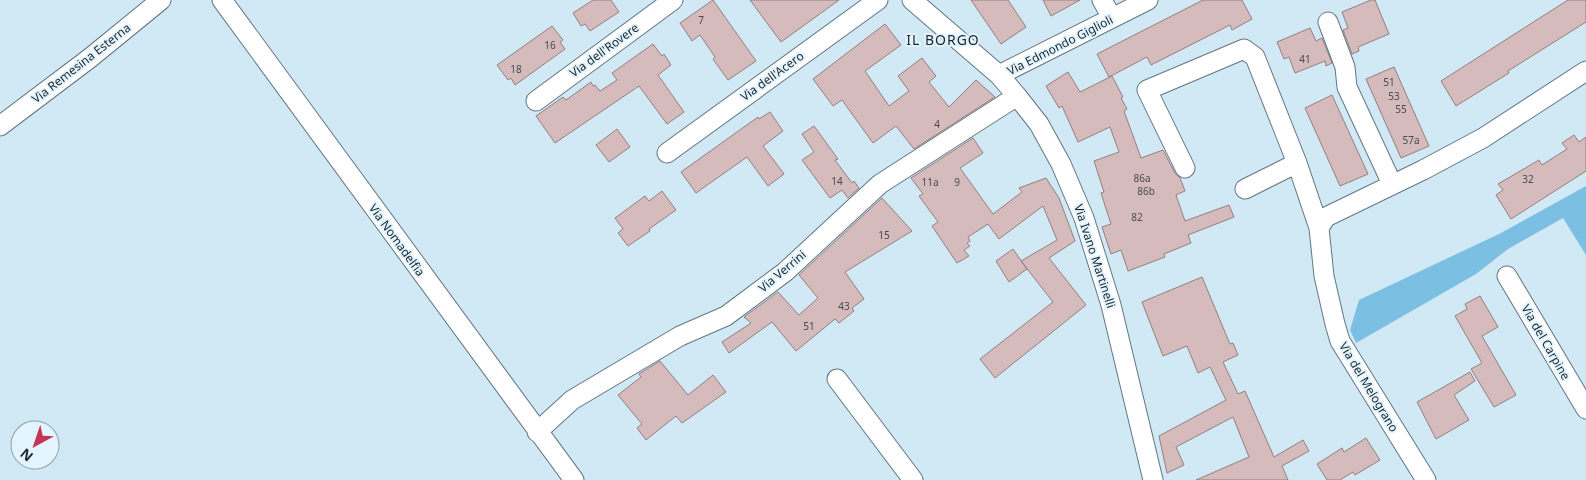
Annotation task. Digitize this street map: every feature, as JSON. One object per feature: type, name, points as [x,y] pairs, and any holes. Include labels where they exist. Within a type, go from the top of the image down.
[{"type":"street","name":"Via Remesina Esterna","points":[[0,126],[90,58],[160,0]]},
{"type":"street","name":"Via Nomadelfia","points":[[222,0],[574,480]]},
{"type":"street","name":"Via dell'Rovere","points":[[536,101],[673,0]]},
{"type":"street","name":"Via dell'Acero","points":[[667,153],[878,0]]},
{"type":"street","name":"Via Ivano Martinelli","points":[[912,0],[999,75],[1039,124],[1060,164],[1084,218],[1111,305],[1153,480]]},
{"type":"street","points":[[1102,0],[1112,18]]},
{"type":"street","name":"Via Edmondo Giglioli","points":[[999,75],[1148,0]]},
{"type":"street","points":[[1327,22],[1345,67],[1347,87],[1392,184]]},
{"type":"street","name":"Via del Melograno","points":[[1185,168],[1148,90],[1244,50],[1255,57],[1297,163],[1319,228],[1324,276],[1340,341],[1426,480]]},
{"type":"street","points":[[1319,228],[1326,217],[1424,170],[1483,138],[1586,71]]},
{"type":"street","name":"Via Verrini","points":[[537,432],[572,400],[680,336],[726,316],[784,272],[880,184],[1017,96]]},
{"type":"street","points":[[1245,189],[1297,163]]},
{"type":"street","name":"Via del Carpine","points":[[1507,276],[1586,409]]},
{"type":"street","points":[[837,379],[913,480]]},
{"type":"shaded area","points":[[1586,186],[1586,255],[1563,218],[1508,249],[1476,274],[1356,343],[1350,330],[1359,300],[1501,233]]},
{"type":"building","points":[[593,0],[611,0],[619,12],[590,31],[585,24],[581,26],[573,13]]},
{"type":"building","points":[[713,0],[756,61],[728,80],[713,59],[715,57],[700,35],[692,41],[680,23]]},
{"type":"building","points":[[750,0],[839,0],[781,42]]},
{"type":"building","points":[[971,0],[1008,0],[1026,27],[1001,44]]},
{"type":"building","points":[[1043,0],[1080,0],[1051,16]]},
{"type":"building","points":[[1203,0],[1242,0],[1252,19],[1232,30],[1230,25],[1151,65],[1147,57],[1109,77],[1097,54]]},
{"type":"building","points":[[1375,0],[1389,34],[1358,47],[1359,51],[1352,54],[1343,30],[1348,28],[1342,12]]},
{"type":"building","points":[[1568,0],[1586,0],[1586,22],[1456,106],[1441,81]]},
{"type":"building","points":[[885,24],[901,45],[865,71],[889,106],[909,91],[898,76],[922,58],[936,76],[929,82],[949,107],[976,80],[995,97],[914,149],[896,126],[873,143],[842,100],[833,106],[813,79]]},
{"type":"building","points":[[552,26],[563,40],[560,42],[565,49],[515,85],[511,78],[508,80],[497,65]]},
{"type":"building","points":[[1310,28],[1316,41],[1322,38],[1332,63],[1326,66],[1325,61],[1295,73],[1289,57],[1284,59],[1277,42]]},
{"type":"building","points":[[653,44],[662,56],[664,54],[671,65],[658,75],[684,112],[667,124],[639,86],[555,143],[536,116],[563,97],[566,100],[591,82],[600,91],[617,80],[612,73]]},
{"type":"building","points":[[1394,67],[1429,146],[1401,158],[1366,79]]},
{"type":"building","points":[[1068,72],[1080,92],[1112,76],[1123,97],[1121,98],[1127,109],[1124,111],[1141,158],[1163,150],[1175,173],[1180,178],[1185,191],[1176,195],[1185,221],[1229,205],[1234,217],[1188,235],[1191,243],[1164,254],[1165,257],[1128,271],[1121,250],[1111,254],[1102,227],[1111,224],[1101,193],[1104,192],[1094,161],[1119,152],[1110,127],[1078,142],[1062,106],[1059,108],[1046,86]]},
{"type":"building","points":[[1332,95],[1368,174],[1340,186],[1305,108]]},
{"type":"building","points":[[770,112],[783,131],[763,146],[784,174],[768,186],[747,157],[696,193],[681,172],[758,117],[759,119]]},
{"type":"building","points":[[814,126],[838,159],[835,160],[852,183],[854,181],[859,188],[848,198],[842,190],[830,198],[802,160],[814,152],[802,134]]},
{"type":"building","points":[[617,129],[630,147],[609,162],[596,145]]},
{"type":"building","points":[[1574,135],[1579,142],[1586,137],[1586,171],[1511,219],[1496,195],[1503,190],[1498,184],[1539,160],[1542,165],[1567,149],[1562,143]]},
{"type":"building","points":[[973,138],[983,153],[960,168],[993,214],[1022,192],[1019,188],[1046,178],[1059,198],[1075,241],[1049,258],[1086,305],[995,378],[980,359],[1053,302],[1021,261],[1057,240],[1043,206],[999,239],[988,224],[968,237],[970,241],[967,243],[970,246],[964,250],[969,256],[957,263],[932,226],[938,222],[919,196],[923,194],[911,178]]},
{"type":"building","points":[[662,191],[676,210],[628,246],[618,233],[623,229],[615,218],[645,196],[649,201]]},
{"type":"building","points":[[882,198],[912,231],[845,272],[864,299],[852,308],[854,311],[839,323],[835,319],[796,351],[772,322],[729,353],[722,342],[751,323],[744,317],[778,292],[799,315],[818,298],[799,275]]},
{"type":"building","points":[[1013,249],[1027,269],[1009,282],[996,261]]},
{"type":"building","points":[[1202,277],[1230,344],[1233,343],[1238,355],[1223,362],[1238,394],[1245,391],[1274,457],[1303,440],[1309,451],[1282,466],[1288,480],[1196,480],[1249,457],[1233,417],[1176,447],[1184,465],[1167,473],[1159,436],[1226,400],[1210,367],[1198,373],[1187,346],[1163,356],[1142,302]]},
{"type":"building","points":[[1480,296],[1498,327],[1482,336],[1516,395],[1494,407],[1471,369],[1482,363],[1455,316],[1467,309],[1465,304]]},
{"type":"building","points":[[660,361],[688,395],[713,375],[726,392],[682,423],[676,416],[646,440],[637,428],[642,424],[618,395],[641,377],[639,374]]},
{"type":"building","points":[[1470,372],[1475,381],[1454,395],[1469,420],[1436,439],[1417,402]]},
{"type":"building","points":[[1366,438],[1380,460],[1355,475],[1353,472],[1340,480],[1327,480],[1317,464],[1342,448],[1344,452]]},
{"type":"district","name":"IL BORGO","points":[[943,39]]}]
